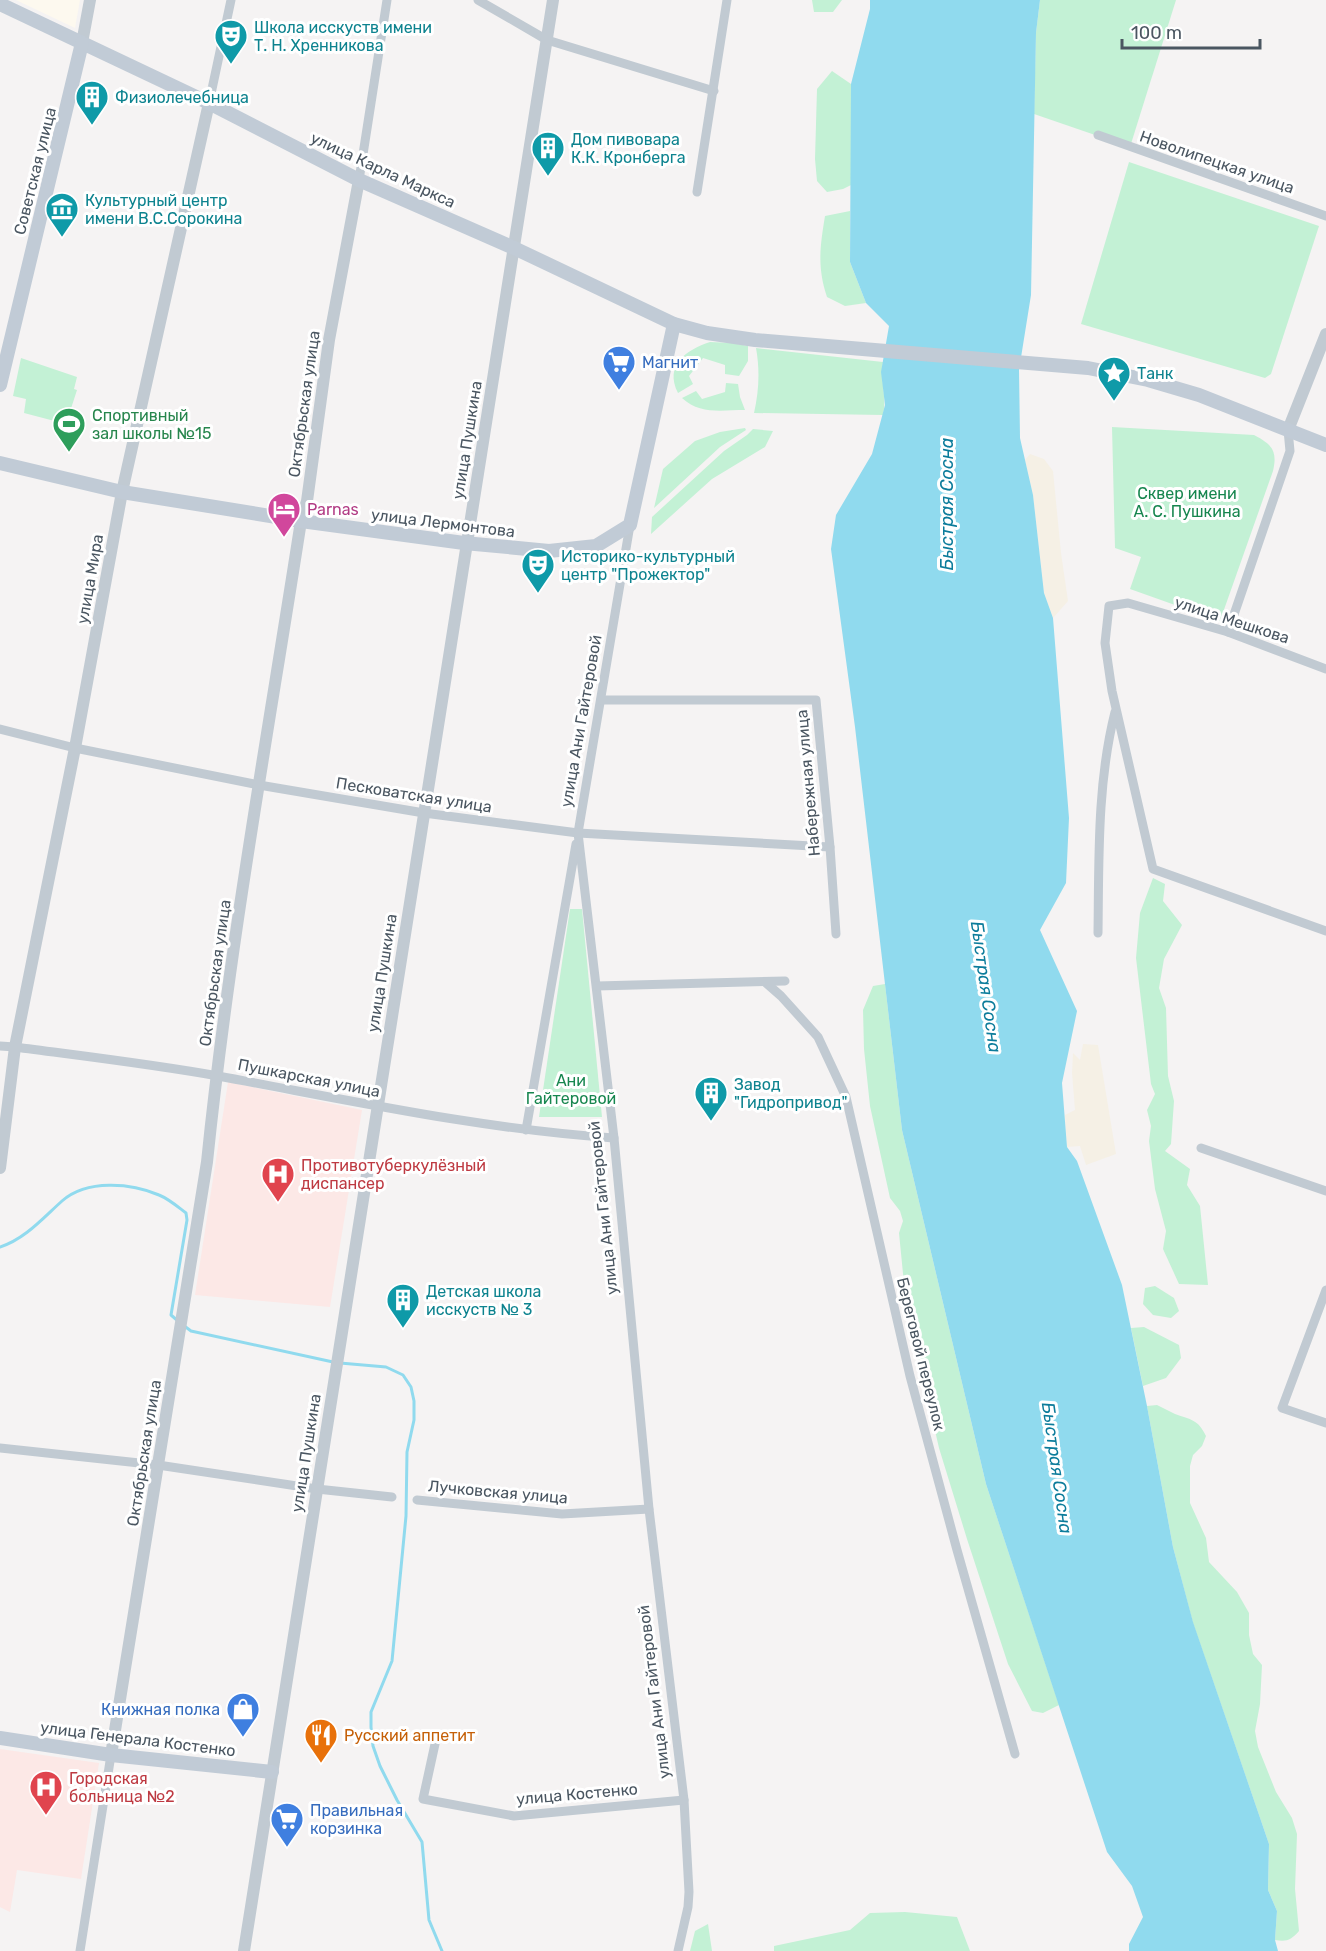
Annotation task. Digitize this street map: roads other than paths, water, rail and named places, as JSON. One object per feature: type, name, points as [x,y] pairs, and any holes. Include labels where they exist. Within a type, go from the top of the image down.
[{"type":"main road","name":"улица Карла Маркса","points":[[0,4],[209,103],[359,180],[514,248],[674,324],[707,333],[761,341],[1088,368],[1148,380],[1199,395],[1326,445]]},
{"type":"main road","name":"Советская улица","points":[[0,385],[82,43]]},
{"type":"main road","name":"улица Ани Гайтеровой","points":[[630,525],[674,324]]},
{"type":"main road","name":"улица Лермонтова","points":[[0,463],[122,492],[301,521],[467,543],[549,551],[596,546],[630,525]]},
{"type":"main road","name":"улица Генерала Костенко","points":[[0,1738],[111,1755],[272,1772]]},
{"type":"street","name":"Советская улица","points":[[82,43],[90,0]]},
{"type":"street","name":"улица Мира","points":[[0,1168],[15,1047],[75,748],[122,492],[231,0]]},
{"type":"street","name":"Октябрьская улица","points":[[80,1951],[207,1162],[216,1076],[259,785],[301,521],[307,501],[329,340],[359,180],[387,0]]},
{"type":"street","points":[[478,0],[547,40],[714,92]]},
{"type":"street","name":"улица Пушкина","points":[[244,1951],[554,0]]},
{"type":"street","points":[[697,192],[727,0]]},
{"type":"street","name":"Новолипецкая улица","points":[[1098,135],[1326,216]]},
{"type":"street","points":[[1228,632],[1290,451],[1288,430],[1326,334]]},
{"type":"street","name":"улица Ани Гайтеровой","points":[[630,525],[578,833],[614,1138],[649,1509],[684,1800],[689,1892],[678,1951]]},
{"type":"street","name":"улица Мешкова","points":[[1116,710],[1105,643],[1109,606],[1128,603],[1228,632],[1326,669]]},
{"type":"street","name":"Набережная улица","points":[[601,700],[816,700],[836,934]]},
{"type":"street","points":[[1116,710],[1153,869],[1326,931]]},
{"type":"street","points":[[1098,933],[1100,847],[1107,744],[1116,710]]},
{"type":"street","name":"Песковатская улица","points":[[0,729],[75,748],[259,785],[424,813],[578,833],[830,847]]},
{"type":"street","points":[[526,1130],[578,833]]},
{"type":"street","points":[[597,986],[785,981]]},
{"type":"street","name":"Береговой переулок","points":[[765,982],[781,996],[818,1037],[846,1097],[910,1376],[1015,1754]]},
{"type":"street","name":"Пушкарская улица","points":[[0,1046],[216,1076],[378,1107],[526,1130],[614,1138]]},
{"type":"street","points":[[1201,1148],[1326,1191]]},
{"type":"street","points":[[1326,1290],[1282,1408],[1326,1423]]},
{"type":"street","points":[[0,1448],[158,1465],[317,1489],[392,1497]]},
{"type":"street","name":"Лучковская улица","points":[[417,1500],[562,1514],[649,1509]]},
{"type":"street","name":"улица Костенко","points":[[435,1744],[423,1799],[514,1815],[684,1800]]},
{"type":"water","name":"Быстрая Сосна","points":[[870,0],[1040,0],[1036,33],[1031,295],[1019,370],[1020,438],[1033,495],[1044,593],[1053,618],[1069,818],[1066,883],[1040,930],[1077,1011],[1062,1083],[1067,1147],[1077,1161],[1122,1285],[1173,1547],[1193,1622],[1269,1844],[1268,1890],[1277,1911],[1275,1940],[1278,1951],[1129,1951],[1129,1944],[1143,1917],[1132,1886],[1107,1852],[986,1484],[902,1130],[855,727],[831,549],[836,515],[872,454],[885,405],[881,372],[889,326],[866,303],[850,262],[851,84],[870,9]]},
{"type":"water","points":[[1174,504],[1185,505],[1190,514],[1186,518],[1172,513],[1170,508]]},
{"type":"waterway","points":[[0,1247],[18,1239],[62,1201],[84,1189],[96,1186],[123,1186],[159,1195],[186,1213],[187,1220],[171,1315],[178,1321]]},
{"type":"waterway","points":[[183,1325],[191,1331],[333,1362]]},
{"type":"waterway","points":[[340,1363],[386,1367],[403,1375],[411,1387],[414,1401],[414,1420],[407,1452],[406,1516],[392,1661],[371,1712],[371,1727],[373,1746],[380,1766],[422,1842],[429,1920],[442,1951]]},
{"type":"place","name":"Школа исскуств имени Т. Н. Хренникова","points":[[231,65]]},
{"type":"place","name":"Физиолечебница","points":[[92,126]]},
{"type":"place","name":"Дом пивовара К.К. Кронберга","points":[[548,177]]},
{"type":"place","name":"Культурный центр имени В.С.Сорокина","points":[[62,238]]},
{"type":"place","name":"Магнит","points":[[619,391]]},
{"type":"place","name":"Танк","points":[[1114,402]]},
{"type":"place","name":"Спортивный зал школы №15","points":[[69,453]]},
{"type":"place","name":"Parnas","points":[[284,538]]},
{"type":"place","name":"Историко-культурный центр \"Прожектор\"","points":[[538,594]]},
{"type":"place","name":"Завод \"Гидропривод\"","points":[[711,1122]]},
{"type":"place","name":"Противотуберкулёзный диспансер","points":[[278,1203]]},
{"type":"place","name":"Детская школа исскуств № 3","points":[[403,1329]]},
{"type":"place","name":"Книжная полка","points":[[243,1738]]},
{"type":"place","name":"Русский аппетит","points":[[321,1764]]},
{"type":"place","name":"Городская больница №2","points":[[46,1816]]},
{"type":"place","name":"Правильная корзинка","points":[[287,1848]]},
{"type":"park label","name":"Сквер имени А. С. Пушкина","points":[[1187,502]]},
{"type":"park label","name":"Ани Гайтеровой","points":[[571,1089]]}]
